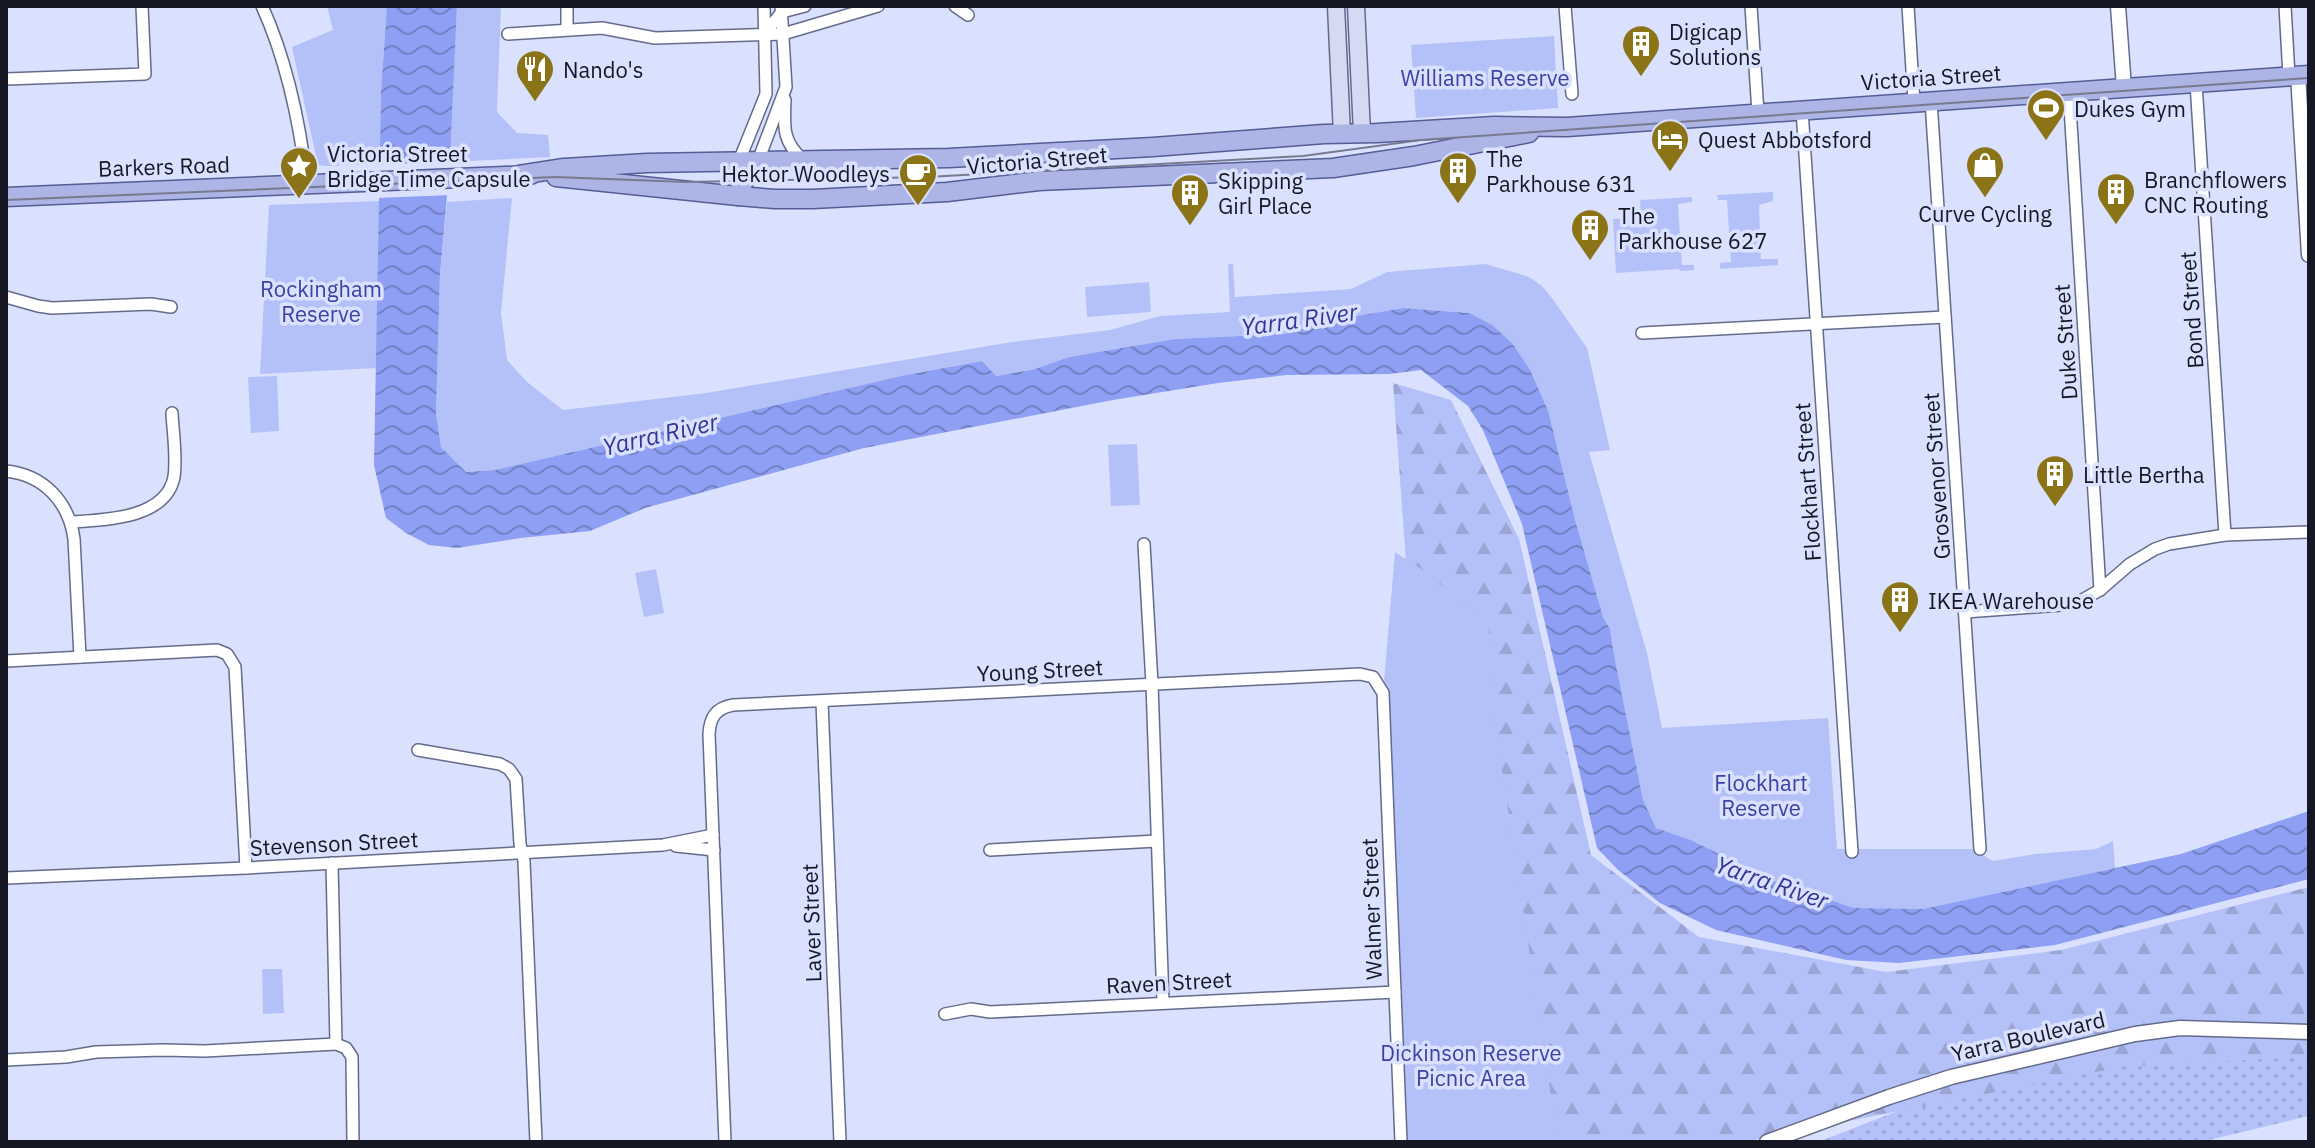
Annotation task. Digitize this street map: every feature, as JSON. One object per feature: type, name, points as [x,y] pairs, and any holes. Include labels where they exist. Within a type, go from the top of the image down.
[{"type":"main road","points":[[1336,6],[1342,134],[1351,166]]},
{"type":"main road","points":[[1351,166],[1360,149],[1362,133],[1356,6]]},
{"type":"main road","name":"Victoria Street","points":[[316,184],[519,175],[574,167],[949,158],[1494,126],[1556,127],[2299,75]]},
{"type":"main road","name":"Victoria Street","points":[[519,175],[791,199],[926,194],[1039,181],[1351,166],[1556,127]]},
{"type":"main road","points":[[731,196],[731,182],[748,161]]},
{"type":"main road","name":"Barkers Road","points":[[6,197],[316,184]]},
{"type":"street","points":[[6,79],[145,74],[142,6]]},
{"type":"street","points":[[262,6],[280,51],[316,184]]},
{"type":"street","points":[[567,6],[567,29]]},
{"type":"street","points":[[748,161],[766,94],[764,6]]},
{"type":"street","points":[[765,33],[782,9],[805,6]]},
{"type":"street","points":[[508,34],[607,28],[655,38],[783,34],[876,6]]},
{"type":"street","points":[[955,6],[968,15]]},
{"type":"street","points":[[1565,6],[1572,94]]},
{"type":"street","points":[[1751,6],[1758,113]]},
{"type":"street","name":"Grosvenor Street","points":[[1908,6],[1922,101],[1945,317],[1980,849]]},
{"type":"street","points":[[2118,6],[2124,88]]},
{"type":"street","points":[[2285,6],[2299,75],[2309,255]]},
{"type":"street","points":[[782,9],[787,137],[791,147],[803,160]]},
{"type":"street","name":"Bond Street","points":[[2196,83],[2225,535]]},
{"type":"street","points":[[748,161],[786,87]]},
{"type":"street","name":"Duke Street","points":[[2069,91],[2100,590]]},
{"type":"street","name":"Flockhart Street","points":[[1802,110],[1852,852]]},
{"type":"street","points":[[6,297],[52,308],[151,304],[171,307]]},
{"type":"street","points":[[1642,333],[1945,317]]},
{"type":"street","points":[[71,522],[114,519],[137,513],[159,501],[171,486],[174,471],[172,413]]},
{"type":"street","points":[[6,471],[26,475],[46,486],[61,503],[71,522],[80,657]]},
{"type":"street","points":[[1965,612],[2075,604],[2100,590],[2130,564],[2169,544],[2225,535],[2309,532]]},
{"type":"street","points":[[1144,544],[1163,1002]]},
{"type":"street","points":[[6,661],[217,650],[231,657],[235,667],[246,868]]},
{"type":"street","name":"Young Street","points":[[713,835],[709,734],[713,716],[728,706],[1360,674],[1373,677]]},
{"type":"street","name":"Walmer Street","points":[[1373,677],[1383,693],[1401,1142]]},
{"type":"street","name":"Laver Street","points":[[822,702],[840,1142]]},
{"type":"street","points":[[418,750],[500,764],[513,774],[517,786],[536,1142]]},
{"type":"street","points":[[713,835],[725,1142]]},
{"type":"street","name":"Stevenson Street","points":[[663,845],[713,835]]},
{"type":"street","points":[[990,850],[1157,841]]},
{"type":"street","name":"Stevenson Street","points":[[6,878],[663,845],[714,850]]},
{"type":"street","points":[[332,863],[336,1044]]},
{"type":"street","name":"Raven Street","points":[[945,1014],[971,1009],[990,1012],[1395,992]]},
{"type":"street","name":"Yarra Boulevard","points":[[1767,1142],[1951,1077],[2135,1034],[2180,1028],[2309,1032]]},
{"type":"street","points":[[6,1060],[96,1052],[205,1051],[336,1044],[346,1048],[352,1057],[353,1142]]},
{"type":"green space","points":[[327,6],[387,6],[380,164],[318,165],[292,47],[333,30]]},
{"type":"green space","points":[[457,6],[501,6],[497,112],[517,133],[548,135],[550,157],[450,162]]},
{"type":"green space","name":"Williams Reserve","points":[[1554,36],[1558,108],[1416,118],[1411,45]]},
{"type":"green space","points":[[1773,192],[1773,201],[1759,205],[1761,259],[1778,259],[1778,265],[1720,269],[1720,263],[1731,262],[1727,200],[1718,200],[1717,195]]},
{"type":"green space","points":[[1692,197],[1692,202],[1678,204],[1682,265],[1694,265],[1694,270],[1616,273],[1613,219],[1641,217],[1640,200]]},
{"type":"green space","name":"Flockhart Reserve","points":[[512,198],[501,313],[507,360],[527,382],[563,410],[706,393],[1012,342],[1110,330],[1160,316],[1230,312],[1228,264],[1233,264],[1235,297],[1351,289],[1387,272],[1486,264],[1529,277],[1552,298],[1587,348],[1610,450],[1589,452],[1647,653],[1662,728],[1828,718],[1837,849],[1972,849],[1993,861],[2096,849],[2113,841],[2115,868],[1923,909],[1854,908],[1771,880],[1691,840],[1656,828],[1643,801],[1610,629],[1603,617],[1574,516],[1469,313],[1403,308],[1329,321],[1284,334],[1175,339],[1069,357],[1035,369],[995,376],[982,361],[901,376],[495,470],[466,472],[441,447],[436,413],[440,274],[447,202]]},
{"type":"green space","name":"Rockingham Reserve","points":[[380,201],[377,368],[260,374],[269,205]]},
{"type":"green space","points":[[1149,282],[1151,312],[1087,317],[1085,287]]},
{"type":"green space","points":[[277,376],[279,431],[251,433],[248,377]]},
{"type":"green space","points":[[1393,383],[1451,400],[1519,539],[1591,855],[1699,937],[1886,972],[2061,950],[2309,887],[2309,1057],[2126,1066],[1743,1142],[1421,1142],[1407,576]]},
{"type":"green space","points":[[1137,444],[1140,505],[1111,506],[1108,445]]},
{"type":"green space","name":"Dickinson Reserve Picnic Area","points":[[1395,552],[1488,623],[1497,737],[1558,1142],[1401,1142],[1383,693]]},
{"type":"green space","points":[[656,569],[664,613],[644,617],[635,573]]},
{"type":"green space","points":[[262,969],[282,969],[284,1013],[263,1014]]},
{"type":"green space","points":[[2309,1037],[2309,1116],[2201,1142],[1818,1142],[1908,1107],[2028,1067]]},
{"type":"water","name":"Yarra River","points":[[387,6],[457,6],[450,162],[440,274],[436,413],[441,447],[466,472],[495,470],[901,376],[982,361],[996,376],[1035,369],[1069,357],[1175,339],[1284,334],[1329,321],[1403,308],[1469,313],[1492,325],[1512,343],[1530,370],[1548,411],[1574,516],[1603,617],[1610,629],[1643,800],[1656,828],[1691,840],[1771,880],[1854,908],[1923,909],[2181,854],[2309,811],[2309,879],[2055,945],[1899,963],[1846,960],[1716,930],[1660,903],[1617,869],[1597,848],[1522,524],[1483,430],[1468,406],[1421,370],[1389,374],[1286,375],[1113,400],[864,448],[645,508],[590,531],[457,548],[429,545],[386,518],[374,465],[381,92]]},
{"type":"pier","points":[[454,161],[452,195],[376,198],[376,165]]},
{"type":"tram line","points":[[6,200],[555,177],[686,182],[927,177],[1303,156],[1421,140],[2309,78]]},
{"type":"place","name":"Digicap Solutions","points":[[1641,78]]},
{"type":"place","name":"Nando's","points":[[535,103]]},
{"type":"place","name":"Dukes Gym","points":[[2046,142]]},
{"type":"place","name":"Quest Abbotsford","points":[[1670,173]]},
{"type":"place","name":"Curve Cycling","points":[[1985,199]]},
{"type":"place","name":"Victoria Street Bridge Time Capsule","points":[[299,200]]},
{"type":"place","name":"The Parkhouse 631","points":[[1458,205]]},
{"type":"place","name":"Hektor Woodleys","points":[[918,207]]},
{"type":"place","name":"Branchflowers CNC Routing","points":[[2116,226]]},
{"type":"place","name":"Skipping Girl Place","points":[[1190,227]]},
{"type":"place","name":"The Parkhouse 627","points":[[1590,262]]},
{"type":"place","name":"Little Bertha","points":[[2055,508]]},
{"type":"place","name":"IKEA Warehouse","points":[[1900,634]]}]
